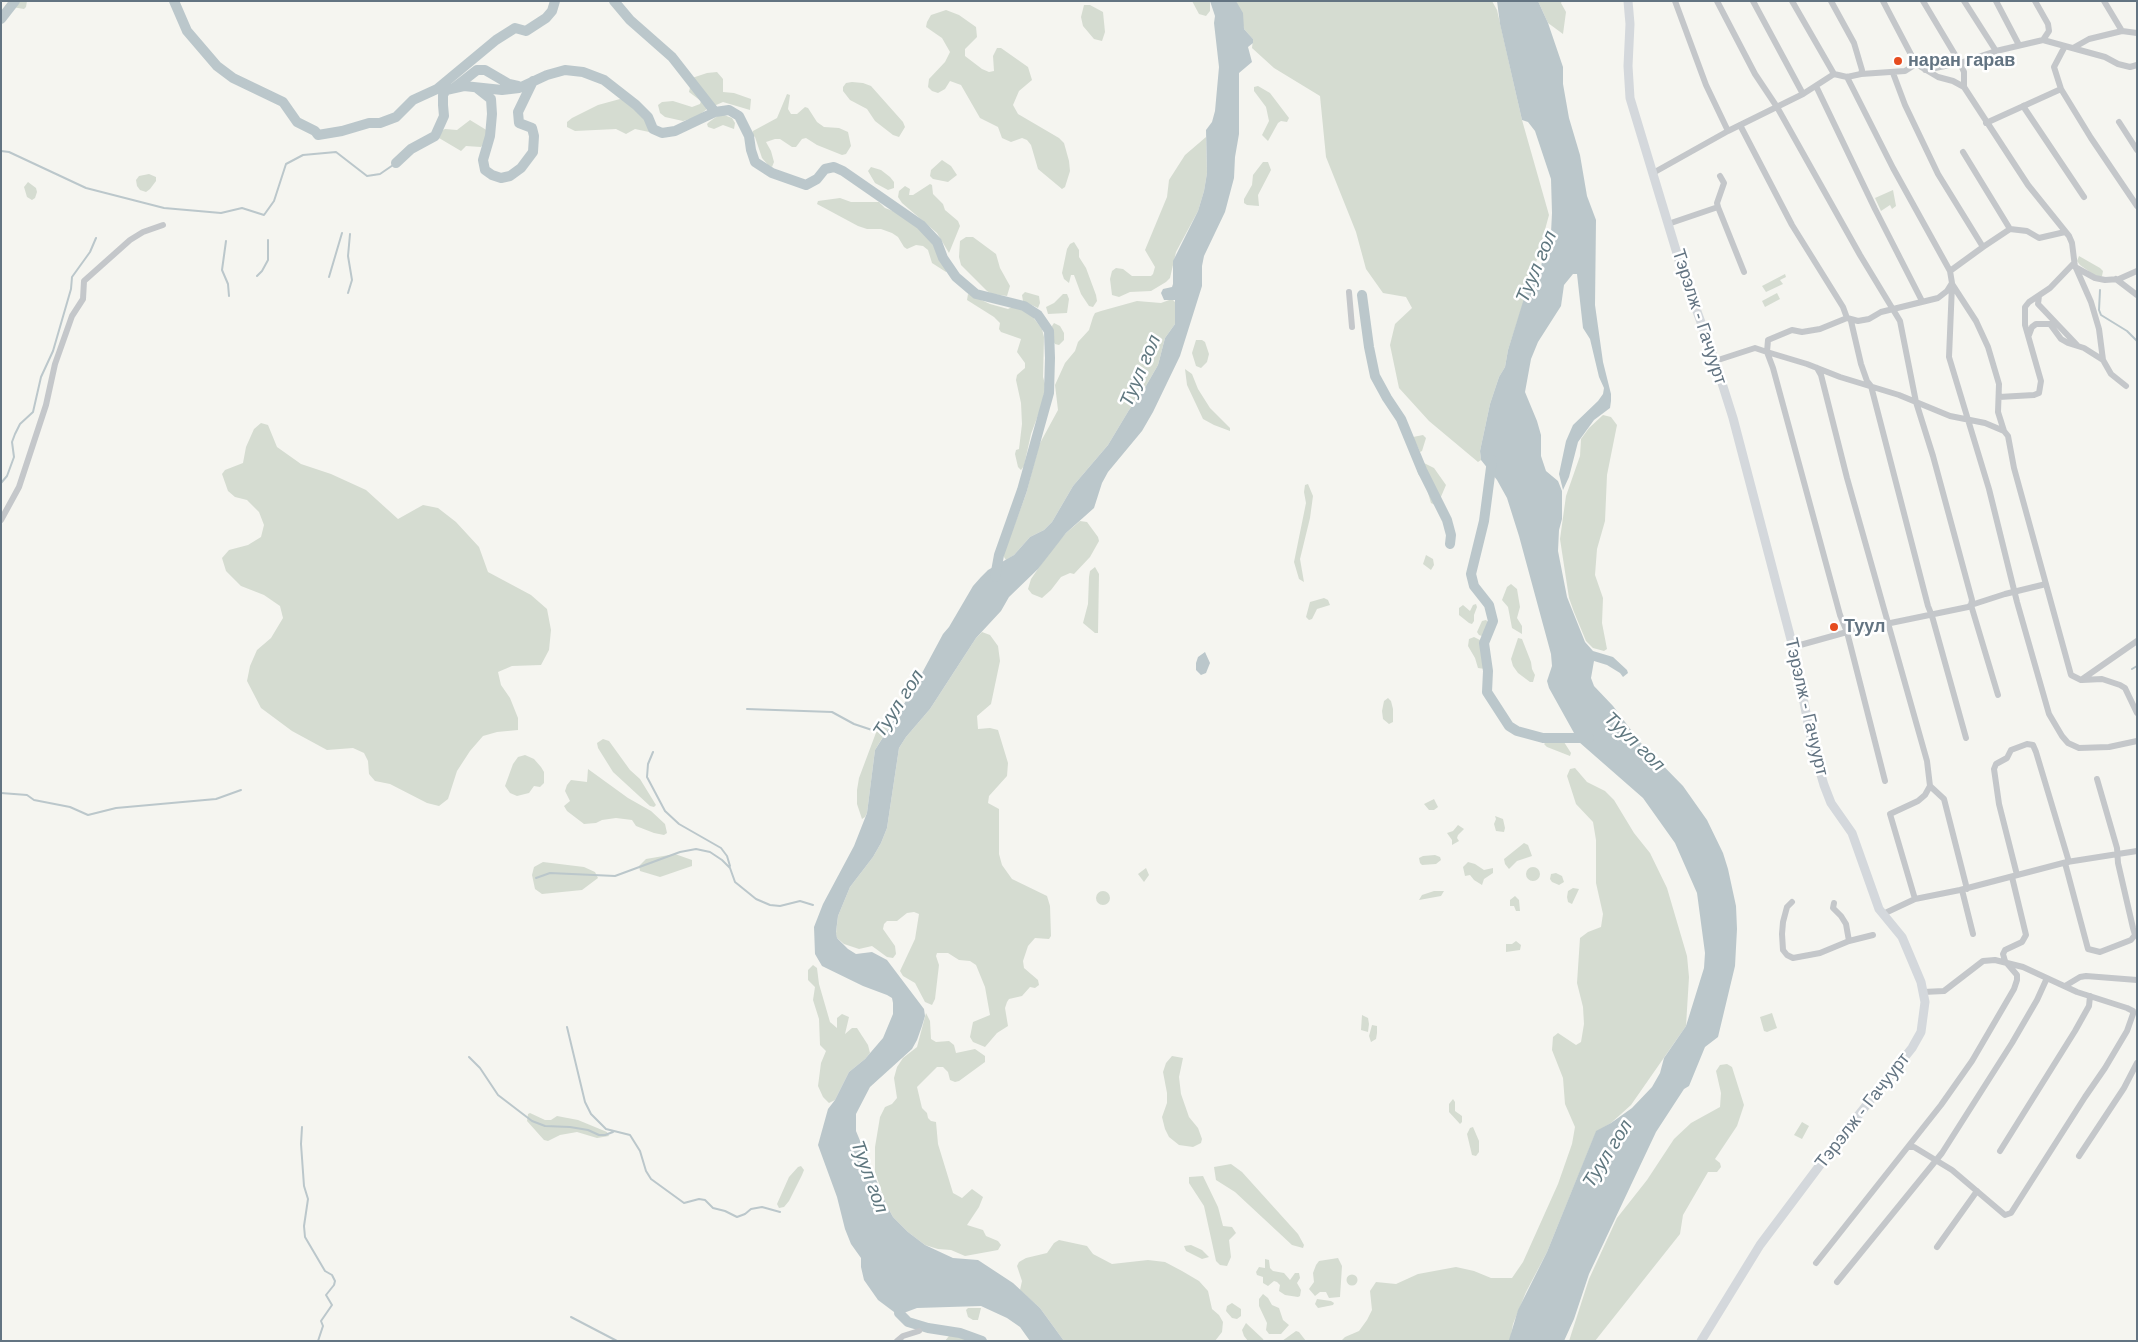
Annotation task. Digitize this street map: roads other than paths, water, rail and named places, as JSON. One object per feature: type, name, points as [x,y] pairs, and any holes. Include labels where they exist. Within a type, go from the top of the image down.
[{"type":"main road","name":"Тэрэлж - Гачуурт","points":[[1628,1],[1630,98],[1682,270],[1715,360],[1761,520],[1793,647],[1813,748],[1824,785],[1832,803],[1852,833],[1878,905],[1902,937],[1924,992],[1925,1002],[1922,1026],[1912,1048],[1841,1137],[1760,1245],[1701,1341]]},
{"type":"street","points":[[1675,1],[1706,85],[1728,130]]},
{"type":"street","points":[[1717,1],[1755,74],[1777,107],[1855,247],[1900,321],[1916,402],[1948,510],[1971,605],[1998,695]]},
{"type":"street","points":[[1753,1],[1803,94]]},
{"type":"street","points":[[1792,1],[1834,74]]},
{"type":"street","points":[[1831,1],[1854,43],[1862,70],[1861,74]]},
{"type":"street","points":[[1883,1],[1916,64],[1925,70],[1964,87]]},
{"type":"street","points":[[1923,1],[1960,63],[1964,72],[1964,87],[1986,123],[2028,185],[2065,232],[2072,244],[2074,265],[2091,302],[2099,329],[2103,360],[2111,374],[2126,386]]},
{"type":"street","points":[[1964,1],[1996,51]]},
{"type":"street","points":[[1996,1],[2019,45]]},
{"type":"street","points":[[2035,1],[2048,24],[2049,31],[2043,40]]},
{"type":"street","points":[[2104,1],[2122,31]]},
{"type":"street","points":[[2073,48],[2090,39],[2122,31],[2137,33]]},
{"type":"street","points":[[1925,70],[1960,63],[1996,51],[2043,40],[2105,57],[2118,64],[2130,67],[2137,65]]},
{"type":"street","points":[[2065,46],[2054,67],[2061,89],[2091,138],[2137,206]]},
{"type":"street","points":[[1654,173],[1728,130],[1803,94],[1834,74],[1847,77],[1861,74],[1893,73],[1905,71],[1916,64]]},
{"type":"street","points":[[1893,73],[1925,148],[1962,215],[1983,247]]},
{"type":"street","points":[[1847,77],[1889,160],[1950,271],[1952,283],[1949,357],[1989,489],[2040,687],[2050,714],[2062,736],[2068,743],[2079,748],[2108,747],[2137,742]]},
{"type":"street","points":[[1816,86],[1922,301]]},
{"type":"street","points":[[1986,123],[2061,89]]},
{"type":"street","points":[[2023,106],[2084,197]]},
{"type":"street","points":[[2119,122],[2137,150]]},
{"type":"street","points":[[1740,125],[1792,225],[1849,319],[1864,373],[1871,386],[1928,606],[1966,738]]},
{"type":"street","points":[[1963,152],[2010,229]]},
{"type":"street","points":[[1720,176],[1724,183],[1717,203],[1744,272]]},
{"type":"street","points":[[1668,224],[1718,207]]},
{"type":"street","points":[[1,520],[18,487],[46,406],[55,364],[72,316],[83,299],[84,281],[130,240],[143,232],[163,225]]},
{"type":"street","points":[[1950,271],[2010,229],[2028,231],[2040,238],[2065,232]]},
{"type":"street","points":[[2074,265],[2095,278],[2116,280],[2137,271]]},
{"type":"street","points":[[1999,397],[2039,393],[2041,381],[2028,335],[2025,307],[2029,302],[2050,288],[2074,265]]},
{"type":"street","points":[[2116,280],[2137,295]]},
{"type":"street","points":[[1885,781],[1846,632],[1767,352],[1768,340],[1792,330],[1802,332],[1820,329],[1849,319],[1869,319],[1881,312],[1938,298],[1947,291],[1952,283]]},
{"type":"street","points":[[1952,283],[1976,321],[1988,347],[1999,384],[1998,412],[2004,431],[2008,436],[2014,468],[2068,671],[2071,675],[2081,680],[2102,679],[2125,688],[2137,713]]},
{"type":"street","points":[[1349,292],[1352,327]]},
{"type":"street","points":[[2039,296],[2038,304],[2077,346]]},
{"type":"street","points":[[2028,335],[2032,327],[2045,322],[2055,328],[2061,339],[2103,360]]},
{"type":"street","points":[[1715,360],[1755,348],[1871,386],[1950,416],[1985,423],[2004,431]]},
{"type":"street","points":[[1817,368],[1821,375],[1846,478],[1927,761],[1930,786],[1925,795],[1918,801],[1890,814],[1915,899]]},
{"type":"street","points":[[1793,647],[1846,632],[1932,616],[2046,584]]},
{"type":"street","points":[[2081,680],[2137,641]]},
{"type":"street","points":[[1816,1263],[1941,1106],[1972,1061],[2014,989],[2017,980],[2016,974],[2003,957],[2005,950],[2020,944],[2026,935],[1999,804],[1994,769],[1996,764],[2007,758],[2011,750],[2027,744],[2033,745],[2036,752],[2067,862],[2088,949],[2100,952],[2131,940],[2136,934],[2097,779]]},
{"type":"street","points":[[1930,786],[1944,799],[1973,934]]},
{"type":"street","points":[[1883,914],[1915,899],[1964,889],[2067,862],[2137,851]]},
{"type":"street","points":[[1792,902],[1787,907],[1783,922],[1783,950],[1793,958],[1820,953],[1849,941],[1873,935]]},
{"type":"street","points":[[1834,903],[1833,908],[1846,924],[1849,941]]},
{"type":"street","points":[[1908,1147],[1914,1147],[1952,1170],[2004,1214],[2011,1213],[2016,1208],[2077,1108],[2106,1068],[2133,1020],[2135,1011],[2090,996],[2008,963],[1995,960],[1983,961],[1944,991],[1924,992]]},
{"type":"street","points":[[2065,986],[2086,976],[2137,980]]},
{"type":"street","points":[[1838,1282],[1936,1160],[2012,1043],[2037,1000],[2046,978]]},
{"type":"street","points":[[2000,1151],[2075,1031],[2089,1006],[2090,996]]},
{"type":"street","points":[[2079,1156],[2124,1088],[2137,1063]]},
{"type":"street","points":[[1937,1247],[1977,1191]]},
{"type":"street","points":[[897,1341],[903,1336],[919,1331]]},
{"type":"water","name":"Туул гол","points":[[1210,1],[1236,1],[1243,13],[1244,29],[1253,39],[1253,43],[1248,47],[1252,62],[1239,73],[1239,134],[1234,178],[1225,212],[1204,256],[1202,286],[1180,356],[1142,431],[1108,472],[1102,483],[1094,508],[1066,533],[1038,569],[1009,597],[1001,611],[976,638],[930,709],[899,748],[887,828],[873,857],[850,887],[838,916],[837,938],[856,954],[872,952],[887,960],[924,1009],[925,1016],[922,1026],[912,1049],[870,1087],[856,1114],[856,1131],[887,1206],[893,1217],[925,1245],[953,1258],[978,1260],[1013,1283],[1040,1308],[1064,1341],[1030,1341],[1020,1327],[1007,1318],[981,1306],[917,1308],[901,1314],[894,1312],[878,1300],[864,1280],[861,1258],[851,1244],[845,1229],[837,1197],[818,1145],[828,1109],[835,1100],[849,1072],[865,1059],[883,1038],[893,1014],[893,1003],[892,998],[887,995],[863,986],[822,966],[815,954],[814,927],[823,904],[854,846],[867,813],[875,750],[914,688],[943,634],[973,586],[981,577],[988,570],[1014,555],[1030,537],[1044,530],[1052,522],[1073,486],[1108,445],[1158,365],[1165,338],[1175,324],[1175,300],[1164,300],[1161,293],[1163,289],[1172,287],[1173,261],[1198,211],[1207,173],[1206,130],[1212,122],[1215,111],[1219,67],[1214,23],[1215,16]]},
{"type":"water","name":"Туул гол","points":[[1497,1],[1538,1],[1548,23],[1563,67],[1563,84],[1569,118],[1580,155],[1587,196],[1596,220],[1595,305],[1611,401],[1610,408],[1594,420],[1578,442],[1569,477],[1563,490],[1559,474],[1566,441],[1573,425],[1598,401],[1603,394],[1604,388],[1599,377],[1590,339],[1583,328],[1577,274],[1573,274],[1564,285],[1561,306],[1538,342],[1531,359],[1525,392],[1541,435],[1541,456],[1546,471],[1558,481],[1562,491],[1562,519],[1559,530],[1558,551],[1567,597],[1585,642],[1593,651],[1613,657],[1628,673],[1623,677],[1607,665],[1594,661],[1591,678],[1594,686],[1613,706],[1640,742],[1683,786],[1707,820],[1723,853],[1736,906],[1735,966],[1718,1037],[1705,1047],[1689,1086],[1684,1089],[1656,1132],[1589,1274],[1574,1319],[1564,1341],[1509,1340],[1518,1310],[1547,1252],[1596,1131],[1632,1108],[1652,1087],[1660,1073],[1664,1058],[1686,1026],[1704,968],[1705,953],[1697,893],[1675,843],[1643,798],[1579,742],[1549,688],[1547,681],[1552,666],[1551,654],[1519,536],[1507,498],[1497,480],[1481,460],[1480,451],[1490,404],[1499,377],[1505,367],[1508,350],[1526,292],[1541,268],[1544,246],[1549,243],[1551,233],[1552,213],[1551,179],[1535,131],[1528,122],[1522,120],[1500,24]]},
{"type":"water","points":[[1205,652],[1210,663],[1206,673],[1201,675],[1196,670],[1196,663],[1198,657]]},
{"type":"waterway","points":[[1,19],[15,1]]},
{"type":"waterway","points":[[174,1],[187,31],[217,66],[233,78],[283,102],[297,122],[315,131],[318,135],[342,131],[369,123],[380,123],[396,117],[413,100],[437,89],[496,40],[515,28],[526,31],[546,18],[552,11],[555,1]]},
{"type":"waterway","points":[[614,1],[630,20],[672,57],[715,112]]},
{"type":"waterway","points":[[454,88],[477,70],[485,70],[509,84],[518,86]]},
{"type":"waterway","points":[[396,163],[411,149],[435,136],[444,116],[443,95],[446,90],[464,86],[502,90],[519,88],[547,75],[565,70],[583,72],[604,80],[636,105],[648,117],[653,129],[662,133],[675,131],[715,112],[729,110],[739,116],[749,136],[755,162],[772,173],[806,185],[817,179],[825,169],[834,167],[843,171],[921,225],[937,242],[943,258],[956,277],[976,294],[1024,306],[1038,315],[1049,331],[1049,393],[1022,490],[999,555],[995,577]]},
{"type":"waterway","points":[[477,88],[491,99],[490,136],[483,160],[485,170],[501,178],[510,176],[521,168],[533,152],[534,136],[532,128],[519,123],[518,112],[533,81]]},
{"type":"waterway","points":[[1,151],[9,152],[86,188],[164,208],[221,213],[242,208],[264,215],[274,201],[286,164],[303,155],[336,152],[367,176],[380,174],[396,163]]},
{"type":"waterway","points":[[329,277],[342,233]]},
{"type":"waterway","points":[[348,293],[352,280],[348,256],[350,234]]},
{"type":"waterway","points":[[1,483],[7,476],[14,457],[12,442],[15,434],[20,424],[33,412],[41,377],[53,351],[71,289],[72,277],[90,252],[96,238]]},
{"type":"waterway","points":[[257,276],[268,260],[268,240]]},
{"type":"waterway","points":[[226,241],[222,270],[228,284],[229,296]]},
{"type":"waterway","points":[[2100,290],[2099,310],[2101,315],[2127,331],[2137,341]]},
{"type":"waterway","points":[[1362,295],[1375,376],[1401,419],[1422,470],[1447,520],[1451,535],[1450,544]]},
{"type":"waterway","points":[[1492,460],[1484,521],[1471,574],[1474,586],[1489,605],[1493,621],[1484,643],[1488,671],[1487,692],[1509,726],[1517,731],[1543,738],[1589,738]]},
{"type":"waterway","points":[[2132,669],[2137,666]]},
{"type":"waterway","name":"Туул гол","points":[[747,709],[832,712],[854,724],[872,730]]},
{"type":"waterway","points":[[653,752],[648,764],[647,777],[665,811],[679,824],[721,848],[727,856],[730,866]]},
{"type":"waterway","points":[[1,793],[27,795],[34,800],[70,807],[88,815],[116,808],[216,799],[241,790]]},
{"type":"waterway","points":[[536,878],[550,873],[615,876],[680,852],[696,849],[710,852],[722,860],[730,868],[735,882],[756,899],[770,905],[780,906],[800,901],[813,905]]},
{"type":"waterway","points":[[567,1027],[585,1102],[591,1114],[606,1129],[630,1135],[640,1151],[646,1171],[651,1179],[684,1203],[699,1199],[705,1200],[713,1208],[737,1217],[751,1209],[762,1207],[780,1212]]},
{"type":"waterway","points":[[469,1057],[480,1068],[498,1095],[532,1121],[545,1126],[588,1130],[599,1135],[613,1132]]},
{"type":"waterway","points":[[302,1127],[301,1144],[304,1186],[308,1199],[304,1226],[305,1237],[325,1271],[332,1275],[335,1281],[326,1295],[332,1305],[321,1321],[323,1326],[318,1341]]},
{"type":"waterway","points":[[899,1313],[908,1322],[928,1328],[960,1333],[982,1341]]},
{"type":"waterway","points":[[571,1317],[617,1341]]},
{"type":"place","name":"наран гарав","points":[[1898,61]]},
{"type":"place","name":"Туул","points":[[1834,627]]}]
